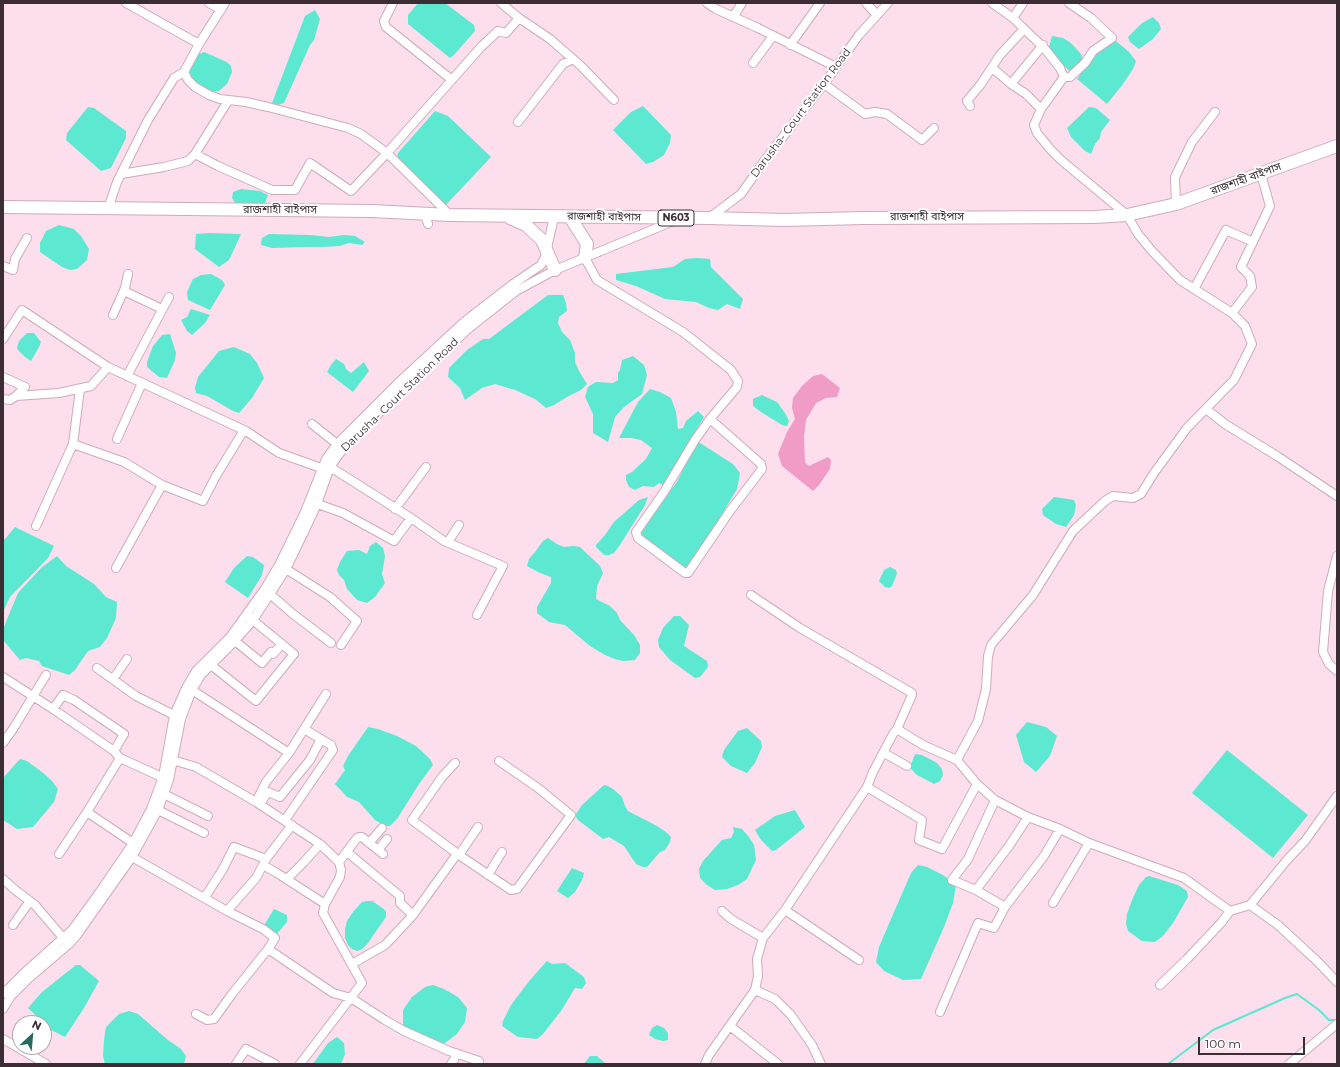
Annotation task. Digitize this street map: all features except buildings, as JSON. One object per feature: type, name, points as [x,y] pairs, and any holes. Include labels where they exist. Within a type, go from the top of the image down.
[{"type":"highway","name":"রাজশাহী বাইপাস","points":[[3,207],[372,211],[426,219],[450,215],[784,220],[1081,217],[1127,215],[1176,204],[1337,146]]},
{"type":"highway","points":[[503,215],[519,222],[542,240],[555,270]]},
{"type":"highway","points":[[570,217],[582,233],[587,244],[585,258]]},
{"type":"street","points":[[126,3],[199,44]]},
{"type":"street","points":[[108,209],[121,174],[148,120],[174,78],[184,72],[199,44],[223,6],[209,3]]},
{"type":"street","points":[[394,3],[384,21],[386,27],[452,80]]},
{"type":"street","points":[[501,3],[573,58],[614,100]]},
{"type":"street","points":[[707,3],[716,9],[734,16],[836,67]]},
{"type":"street","points":[[734,16],[742,3]]},
{"type":"street","points":[[790,44],[820,3]]},
{"type":"street","points":[[866,3],[877,14]]},
{"type":"street","name":"Darusha- Court Station Road","points":[[709,218],[741,194],[859,35],[888,3]]},
{"type":"street","points":[[992,3],[1014,18],[1045,49],[1060,68],[1064,77]]},
{"type":"street","points":[[1014,18],[1023,3]]},
{"type":"street","points":[[1064,77],[1070,77],[1085,63],[1093,51],[1112,38],[1091,18],[1069,3]]},
{"type":"street","points":[[195,154],[272,190],[295,190],[310,163],[351,191],[498,30],[506,33],[519,18]]},
{"type":"street","points":[[970,106],[967,101],[981,84],[1000,55],[1024,29]]},
{"type":"street","points":[[753,63],[774,36]]},
{"type":"street","points":[[1011,84],[1043,45]]},
{"type":"street","points":[[518,122],[563,64],[573,58]]},
{"type":"street","points":[[991,69],[996,71],[1026,94],[1041,109]]},
{"type":"street","points":[[184,72],[188,80],[195,87],[209,95],[228,101],[246,102],[268,107],[348,128],[361,134],[387,153],[450,215]]},
{"type":"street","points":[[957,760],[978,721],[986,689],[988,656],[991,645],[1033,595],[1073,531],[1105,500],[1113,496],[1133,498],[1141,494],[1154,473],[1187,428],[1234,380],[1252,344],[1245,326],[1232,313],[1180,280],[1152,252],[1138,234],[1127,215],[1061,160],[1037,133],[1034,125],[1041,109],[1064,77]]},
{"type":"street","points":[[824,84],[865,114],[875,112],[887,114],[922,140],[934,128]]},
{"type":"street","points":[[121,174],[188,161],[195,154],[228,101]]},
{"type":"street","points":[[1176,204],[1175,177],[1192,142],[1216,112]]},
{"type":"street","points":[[1232,313],[1252,287],[1250,276],[1241,267],[1270,206],[1261,174]]},
{"type":"street","name":"Darusha- Court Station Road","points":[[170,759],[174,715],[186,688],[196,671],[250,617],[270,594],[286,568],[313,502],[325,466],[337,444],[398,383],[464,322],[513,284],[541,265],[547,252],[554,217]]},
{"type":"street","name":"Darusha- Court Station Road","points":[[325,466],[402,390],[468,329],[516,291],[555,270],[680,218]]},
{"type":"street","points":[[1194,289],[1226,230],[1253,242]]},
{"type":"street","points":[[3,266],[13,270],[15,259],[27,238]]},
{"type":"street","points":[[585,258],[598,280],[683,332],[731,370],[738,381],[738,384],[710,419],[695,440],[664,492],[636,532],[638,538],[685,573],[688,573],[763,466],[710,419]]},
{"type":"street","points":[[113,315],[124,291],[128,274]]},
{"type":"street","points":[[124,291],[162,309]]},
{"type":"street","points":[[127,376],[169,297]]},
{"type":"street","points":[[3,339],[22,310],[108,367],[244,430],[279,453],[325,466],[448,542],[503,566],[477,615]]},
{"type":"street","points":[[16,396],[59,393],[91,386],[108,367]]},
{"type":"street","points":[[3,378],[25,387],[10,400],[3,399]]},
{"type":"street","points":[[118,439],[142,383]]},
{"type":"street","points":[[36,526],[73,444],[80,388]]},
{"type":"street","points":[[1206,409],[1225,424],[1337,496]]},
{"type":"street","points":[[312,424],[337,444]]},
{"type":"street","points":[[73,444],[124,462],[162,485],[203,501],[216,476],[244,430]]},
{"type":"street","points":[[395,509],[426,467]]},
{"type":"street","points":[[116,568],[162,485]]},
{"type":"street","points":[[313,502],[343,513],[394,541],[411,518]]},
{"type":"street","name":"Darusha- Court Station Road","points":[[3,1009],[11,996],[28,979],[69,944],[77,935],[132,857],[158,810],[164,794],[170,759],[181,719],[192,690],[201,675],[236,641],[313,502]]},
{"type":"street","points":[[448,542],[459,525]]},
{"type":"street","points":[[1337,556],[1328,591],[1323,652],[1329,664],[1337,671]]},
{"type":"street","points":[[286,568],[330,597],[358,621],[341,645]]},
{"type":"street","points":[[270,594],[330,643]]},
{"type":"street","points":[[705,1064],[709,1055],[755,990],[758,976],[757,959],[763,938],[785,910],[867,787],[873,772],[897,729],[912,695],[912,693],[800,628],[751,595]]},
{"type":"street","points":[[211,665],[256,702],[294,654],[250,617]]},
{"type":"street","points":[[236,641],[262,664],[271,652],[273,654],[282,644]]},
{"type":"street","points":[[113,679],[127,660]]},
{"type":"street","points":[[97,668],[136,696],[174,715]]},
{"type":"street","points":[[3,742],[46,675]]},
{"type":"street","points":[[3,677],[114,751],[120,758],[166,778]]},
{"type":"street","points":[[192,690],[289,753]]},
{"type":"street","points":[[258,803],[266,782],[289,753],[326,694]]},
{"type":"street","points":[[53,709],[63,695],[74,700],[124,734],[114,751]]},
{"type":"street","points":[[227,911],[256,878],[288,822],[333,750],[331,745],[304,729]]},
{"type":"street","points":[[897,729],[923,745],[957,760],[977,784],[996,800],[1028,818],[1060,829],[1089,843],[1184,878],[1230,911]]},
{"type":"street","points":[[258,803],[267,793],[280,797],[310,760],[321,739]]},
{"type":"street","points":[[884,753],[908,766]]},
{"type":"street","points":[[59,854],[120,758]]},
{"type":"street","points":[[170,759],[196,767],[258,803],[320,844],[339,862],[341,870],[340,877],[325,904],[323,913],[362,982],[352,998],[300,1064]]},
{"type":"street","points":[[456,763],[442,777],[412,820],[458,854],[511,890],[517,889],[571,815],[538,788],[499,761]]},
{"type":"street","name":"Darusha- Court Station Road","points":[[3,994],[28,969],[72,930],[133,842],[166,778]]},
{"type":"street","points":[[867,787],[922,820],[919,840],[942,849],[977,784]]},
{"type":"street","points":[[164,794],[208,816]]},
{"type":"street","points":[[1160,985],[1188,959],[1230,911],[1250,905],[1287,860],[1305,841],[1337,796]]},
{"type":"street","points":[[996,800],[968,859],[952,880],[976,890],[1005,907]]},
{"type":"street","points":[[158,810],[204,833]]},
{"type":"street","points":[[87,812],[133,842]]},
{"type":"street","points":[[976,890],[1028,818]]},
{"type":"street","points":[[352,964],[385,945],[413,915],[478,827]]},
{"type":"street","points":[[369,843],[382,828]]},
{"type":"street","points":[[940,1012],[978,922],[994,928],[1005,907],[1044,856],[1060,829]]},
{"type":"street","points":[[339,862],[357,838],[362,837],[381,852],[387,839]]},
{"type":"street","points":[[1053,903],[1089,843]]},
{"type":"street","points":[[287,879],[320,844]]},
{"type":"street","points":[[205,898],[223,869],[234,847],[264,862],[325,904]]},
{"type":"street","points":[[347,852],[400,896],[400,903],[413,915]]},
{"type":"street","points":[[488,875],[502,852]]},
{"type":"street","points":[[132,857],[227,911],[262,929],[275,938],[214,1019],[207,1020],[196,1014]]},
{"type":"street","points":[[3,879],[36,905],[64,938]]},
{"type":"street","points":[[13,925],[30,901]]},
{"type":"street","points":[[1250,905],[1278,925],[1317,961],[1337,982]]},
{"type":"street","points":[[785,910],[859,960]]},
{"type":"street","points":[[722,911],[731,919],[763,938]]},
{"type":"street","points":[[268,949],[333,993],[352,998],[404,1031],[479,1061]]},
{"type":"street","points":[[755,990],[775,999],[791,1015],[812,1046],[821,1064]]},
{"type":"street","points":[[1289,1064],[1336,1025]]},
{"type":"street","points":[[730,1026],[778,1064]]},
{"type":"street","points":[[3,1039],[46,1064]]},
{"type":"street","points":[[236,1064],[246,1049],[275,1064]]},
{"type":"street","points":[[452,1064],[456,1053]]},
{"type":"shaded area","points":[[418,3],[445,3],[474,25],[475,31],[450,58],[408,24],[408,15]]},
{"type":"shaded area","points":[[315,10],[320,19],[314,40],[310,45],[284,103],[278,105],[272,103],[305,16]]},
{"type":"shaded area","points":[[1153,17],[1159,23],[1161,29],[1153,39],[1139,49],[1130,42],[1128,37],[1142,23]]},
{"type":"shaded area","points":[[1052,36],[1063,38],[1071,43],[1081,54],[1083,60],[1071,72],[1060,63],[1049,47]]},
{"type":"shaded area","points":[[1116,41],[1129,52],[1136,61],[1133,69],[1123,84],[1107,104],[1077,79],[1097,52],[1107,44]]},
{"type":"shaded area","points":[[204,52],[227,62],[231,66],[232,72],[227,84],[219,91],[206,91],[189,77],[190,66],[196,55]]},
{"type":"shaded area","points":[[643,106],[671,135],[670,143],[664,155],[653,162],[646,164],[613,130],[631,112]]},
{"type":"shaded area","points":[[88,107],[94,108],[126,131],[126,138],[111,168],[101,171],[66,140],[67,133]]},
{"type":"shaded area","points":[[1089,107],[1096,108],[1110,120],[1101,132],[1100,138],[1095,144],[1091,154],[1085,151],[1071,137],[1067,128]]},
{"type":"shaded area","points":[[435,111],[448,116],[491,157],[444,207],[397,162],[398,153]]},
{"type":"shaded area","points":[[241,189],[260,191],[268,195],[265,203],[255,207],[244,207],[235,203],[232,198],[233,192]]},
{"type":"shaded area","points":[[59,225],[74,229],[81,236],[89,249],[87,260],[77,269],[70,270],[62,267],[40,252],[40,243],[46,231]]},
{"type":"shaded area","points":[[196,234],[241,234],[229,260],[219,267],[195,249]]},
{"type":"shaded area","points":[[269,234],[329,237],[344,235],[355,236],[365,242],[362,245],[349,243],[340,246],[272,248],[261,245],[262,238]]},
{"type":"shaded area","points":[[685,259],[710,259],[711,267],[743,299],[740,309],[727,304],[718,310],[696,302],[665,299],[636,286],[616,280],[616,274],[673,267]]},
{"type":"shaded area","points":[[211,274],[222,280],[225,285],[210,310],[188,300],[187,292],[193,279],[201,275]]},
{"type":"shaded area","points":[[548,295],[563,295],[567,311],[559,317],[558,323],[562,332],[570,340],[575,353],[575,362],[587,384],[581,390],[546,408],[535,399],[515,390],[495,384],[482,388],[465,400],[460,388],[448,377],[449,368],[467,350],[483,339],[489,339]]},
{"type":"shaded area","points":[[191,309],[210,315],[205,323],[192,335],[187,331],[181,320],[187,317]]},
{"type":"shaded area","points":[[27,333],[34,333],[41,342],[31,361],[17,348],[19,341]]},
{"type":"shaded area","points":[[170,334],[176,353],[175,360],[167,378],[159,377],[147,367],[147,362],[153,346],[162,335]]},
{"type":"shaded area","points":[[234,347],[250,354],[257,363],[264,378],[252,398],[239,413],[207,396],[196,393],[195,388],[198,377],[219,351]]},
{"type":"shaded area","points":[[633,356],[644,365],[647,375],[642,394],[624,407],[615,417],[608,442],[593,433],[593,414],[585,397],[588,387],[596,382],[613,383],[618,380],[618,373],[622,360]]},
{"type":"shaded area","points":[[336,359],[344,364],[346,369],[351,373],[364,362],[369,371],[353,392],[327,372]]},
{"type":"shaded area","points":[[822,374],[840,388],[837,397],[826,398],[816,403],[806,420],[804,437],[805,462],[809,466],[828,457],[831,460],[830,469],[813,491],[782,466],[778,454],[787,432],[795,419],[792,408],[793,398],[802,386],[813,376]]},
{"type":"shaded area","points":[[650,389],[671,398],[676,412],[678,429],[683,428],[686,421],[698,411],[704,417],[663,485],[659,483],[654,487],[643,486],[635,490],[629,487],[626,480],[626,475],[632,472],[646,459],[652,448],[641,440],[619,438],[638,402]]},
{"type":"shaded area","points":[[762,395],[777,402],[789,421],[787,426],[782,425],[753,406],[753,399]]},
{"type":"shaded area","points":[[696,443],[700,443],[733,464],[740,473],[737,489],[700,551],[686,569],[663,556],[641,534],[677,482]]},
{"type":"shaded area","points":[[648,497],[645,505],[614,553],[604,555],[596,547],[596,545],[614,522],[639,500]]},
{"type":"shaded area","points":[[1054,497],[1074,500],[1076,505],[1074,515],[1066,527],[1056,524],[1043,515],[1042,509]]},
{"type":"shaded area","points":[[15,527],[54,546],[48,558],[10,597],[3,612],[3,539],[5,539]]},
{"type":"shaded area","points":[[548,538],[564,547],[580,547],[600,566],[603,573],[597,586],[596,599],[610,606],[617,613],[620,620],[634,635],[640,645],[640,653],[635,660],[623,661],[605,655],[590,646],[565,625],[549,622],[537,613],[537,607],[551,583],[551,577],[527,566],[529,559],[543,541]]},
{"type":"shaded area","points":[[376,542],[383,548],[385,556],[382,574],[385,583],[375,597],[367,603],[357,600],[347,589],[344,580],[339,575],[337,570],[347,551],[359,550],[367,554],[370,546]]},
{"type":"shaded area","points":[[57,556],[66,566],[94,584],[106,597],[117,602],[116,618],[107,638],[100,647],[88,651],[75,670],[69,675],[42,666],[39,661],[26,658],[20,660],[3,640],[3,629],[18,593],[41,568]]},
{"type":"shaded area","points":[[247,556],[253,557],[264,565],[262,575],[248,598],[225,582],[234,568]]},
{"type":"shaded area","points":[[890,567],[896,570],[897,574],[892,586],[889,588],[885,587],[879,581],[884,570]]},
{"type":"shaded area","points":[[674,616],[680,616],[689,625],[684,646],[707,661],[708,667],[700,677],[695,678],[670,660],[659,647],[658,640],[663,628]]},
{"type":"shaded area","points":[[1027,722],[1046,727],[1057,736],[1050,756],[1036,772],[1024,762],[1016,735]]},
{"type":"shaded area","points":[[368,727],[397,736],[416,746],[430,759],[433,765],[397,819],[390,826],[385,826],[375,820],[359,802],[347,797],[335,784],[345,770],[343,766],[348,756]]},
{"type":"shaded area","points":[[747,728],[761,741],[762,747],[755,763],[747,773],[731,766],[722,757],[724,750],[738,731]]},
{"type":"shaded area","points":[[1227,750],[1308,815],[1273,858],[1192,793]]},
{"type":"shaded area","points":[[915,754],[922,755],[937,763],[942,769],[943,775],[940,781],[934,784],[917,775],[913,771],[910,767]]},
{"type":"shaded area","points":[[20,759],[27,761],[42,772],[58,789],[54,802],[33,827],[17,829],[3,820],[3,778]]},
{"type":"shaded area","points":[[604,785],[613,789],[622,797],[628,811],[657,826],[671,837],[665,850],[660,852],[647,867],[636,864],[624,846],[609,837],[603,839],[576,817],[576,814],[582,805]]},
{"type":"shaded area","points":[[795,810],[805,827],[776,850],[772,851],[761,840],[755,830],[775,816]]},
{"type":"shaded area","points":[[733,827],[742,829],[749,837],[754,845],[756,860],[747,879],[738,885],[727,889],[715,890],[700,878],[699,869],[703,861],[722,840],[731,838],[734,832]]},
{"type":"shaded area","points":[[918,865],[927,867],[943,875],[956,885],[953,903],[921,979],[903,980],[884,971],[876,962],[879,947],[891,919],[911,873]]},
{"type":"shaded area","points":[[572,868],[584,873],[575,892],[568,898],[557,891]]},
{"type":"shaded area","points":[[1149,876],[1178,885],[1187,891],[1188,897],[1173,923],[1163,936],[1155,942],[1142,941],[1128,931],[1126,924],[1127,914],[1139,885],[1146,877]]},
{"type":"shaded area","points":[[372,901],[384,909],[386,912],[386,917],[368,943],[362,949],[357,951],[348,945],[345,938],[345,929],[347,921],[353,912],[362,902]]},
{"type":"shaded area","points":[[274,909],[287,915],[287,922],[275,936],[263,927]]},
{"type":"shaded area","points":[[547,961],[552,964],[565,963],[584,977],[586,983],[582,989],[575,988],[561,1011],[543,1034],[537,1039],[518,1037],[502,1026],[503,1021],[511,1005]]},
{"type":"shaded area","points":[[76,965],[80,965],[99,981],[65,1037],[52,1030],[52,1015],[35,1015],[28,1008],[42,992]]},
{"type":"shaded area","points":[[433,985],[458,997],[467,1008],[465,1022],[457,1034],[441,1046],[403,1025],[403,1010],[412,997],[425,987]]},
{"type":"shaded area","points":[[129,1011],[138,1014],[168,1040],[181,1049],[186,1056],[184,1064],[105,1064],[103,1056],[106,1027],[119,1014]]},
{"type":"shaded area","points":[[657,1025],[664,1028],[668,1033],[668,1040],[663,1041],[655,1039],[649,1035],[652,1028]]},
{"type":"shaded area","points":[[337,1037],[344,1043],[345,1054],[341,1064],[313,1064],[328,1043]]},
{"type":"shaded area","points":[[590,1056],[597,1056],[606,1064],[584,1064]]},
{"type":"waterway","points":[[1168,1064],[1213,1030],[1297,994],[1319,1010],[1329,1020],[1337,1020]]}]
